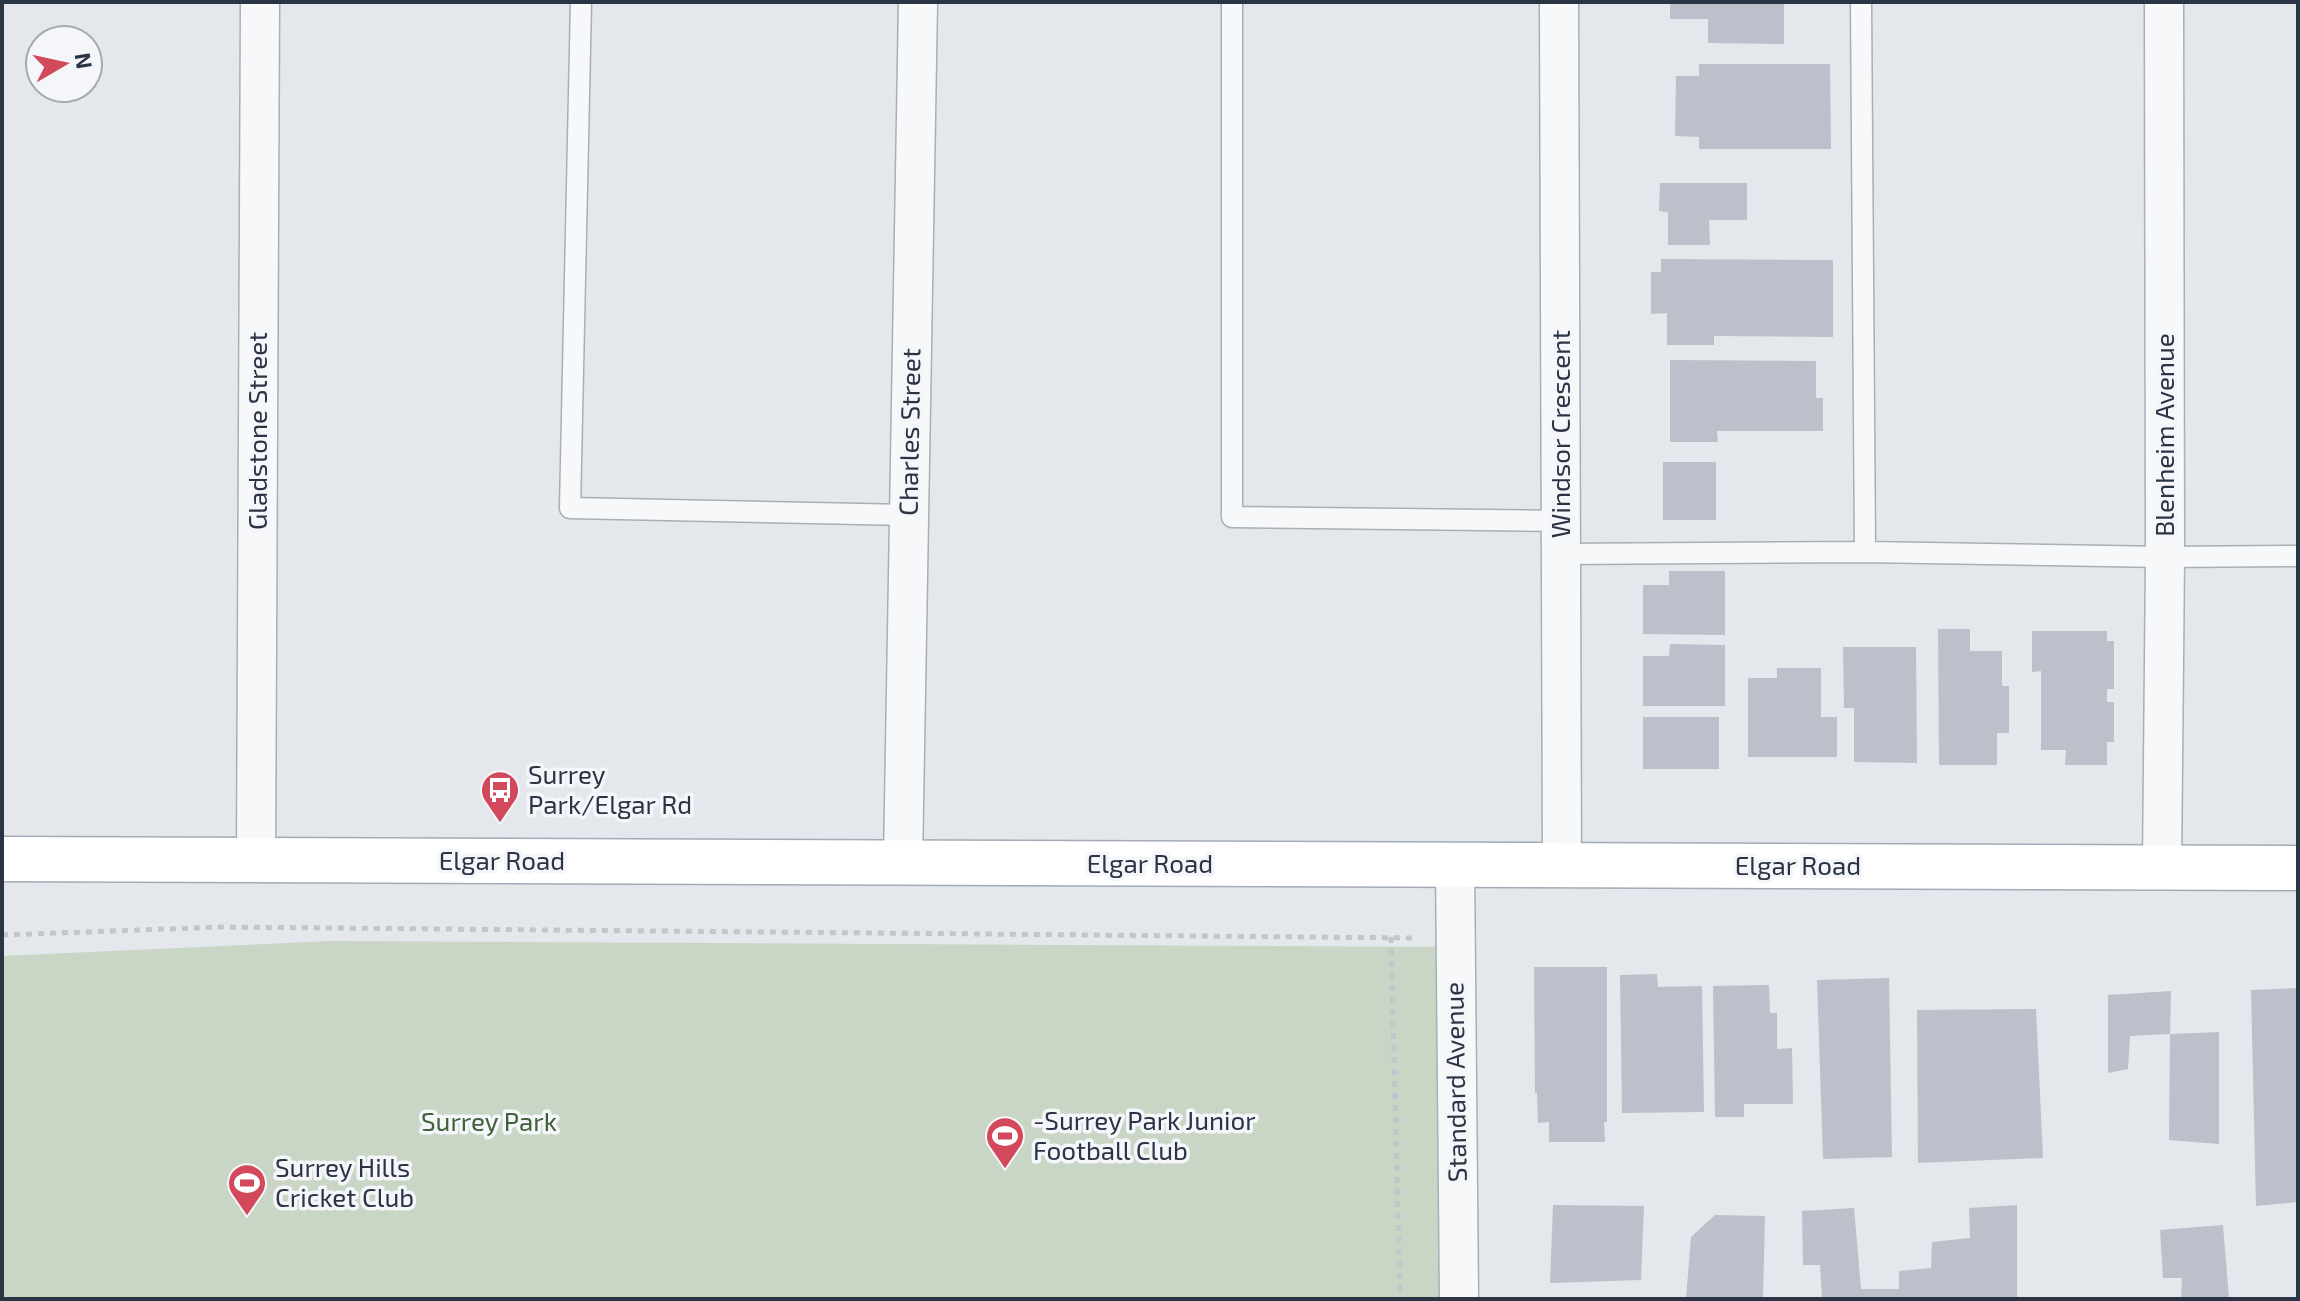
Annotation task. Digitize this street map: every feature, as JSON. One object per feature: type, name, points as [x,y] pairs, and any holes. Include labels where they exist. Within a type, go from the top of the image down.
[{"type":"main road","name":"Elgar Road","points":[[2,859],[2298,868]]},
{"type":"street","name":"Gladstone Street","points":[[256,859],[260,2]]},
{"type":"street","name":"Charles Street","points":[[903,863],[918,2]]},
{"type":"street","name":"Windsor Crescent","points":[[1559,2],[1562,865]]},
{"type":"street","name":"Blenheim Avenue","points":[[2162,868],[2164,2]]},
{"type":"street","name":"Standard Avenue","points":[[1455,865],[1459,1299]]},
{"type":"lane","points":[[581,2],[570,508],[909,515]]},
{"type":"lane","points":[[1232,2],[1232,517],[1561,538],[1865,552],[2298,556]]},
{"type":"lane","points":[[1861,2],[1865,552]]},
{"type":"path","points":[[2,935],[222,927],[1391,937],[1400,1299]]},
{"type":"green space","name":"Surrey Park","points":[[330,941],[1445,947],[1448,1299],[2,1299],[2,956]]},
{"type":"building","points":[[1670,2],[1784,2],[1784,44],[1708,43],[1708,19],[1670,19]]},
{"type":"building","points":[[1699,64],[1830,64],[1831,149],[1699,149],[1699,137],[1675,136],[1676,76],[1699,76]]},
{"type":"building","points":[[1660,183],[1747,183],[1747,220],[1709,220],[1710,245],[1668,245],[1668,212],[1659,211]]},
{"type":"building","points":[[1661,259],[1833,260],[1833,337],[1714,336],[1714,345],[1667,345],[1667,313],[1651,314],[1651,272],[1661,272]]},
{"type":"building","points":[[1670,360],[1816,361],[1816,398],[1823,398],[1823,431],[1717,431],[1718,442],[1670,442]]},
{"type":"building","points":[[1663,462],[1716,462],[1716,520],[1663,520]]},
{"type":"building","points":[[1669,571],[1725,571],[1725,635],[1643,634],[1643,585],[1669,585]]},
{"type":"building","points":[[1938,629],[1970,629],[1970,651],[2002,651],[2002,686],[2009,686],[2009,733],[1997,733],[1997,765],[1939,765]]},
{"type":"building","points":[[2032,631],[2107,631],[2107,641],[2114,641],[2114,689],[2107,689],[2107,702],[2114,702],[2114,742],[2107,742],[2107,765],[2065,765],[2066,750],[2041,750],[2041,671],[2032,672]]},
{"type":"building","points":[[1670,644],[1725,645],[1725,706],[1643,706],[1643,656],[1669,656]]},
{"type":"building","points":[[1843,647],[1916,647],[1917,763],[1854,762],[1854,708],[1844,708]]},
{"type":"building","points":[[1777,668],[1821,668],[1821,717],[1837,717],[1837,757],[1748,757],[1748,678],[1777,678]]},
{"type":"building","points":[[1643,717],[1719,717],[1719,769],[1643,769]]},
{"type":"building","points":[[1534,967],[1607,967],[1605,1142],[1549,1142],[1549,1122],[1538,1123]]},
{"type":"building","points":[[1657,974],[1658,987],[1702,986],[1704,1112],[1622,1113],[1620,975]]},
{"type":"building","points":[[1889,978],[1892,1157],[1823,1159],[1817,980]]},
{"type":"building","points":[[1769,985],[1770,1013],[1777,1013],[1777,1049],[1792,1048],[1793,1104],[1744,1104],[1744,1117],[1715,1117],[1713,986]]},
{"type":"building","points":[[2298,988],[2298,1202],[2256,1206],[2251,990]]},
{"type":"building","points":[[2171,991],[2170,1034],[2130,1036],[2128,1069],[2108,1073],[2108,995]]},
{"type":"building","points":[[2036,1009],[2043,1158],[1918,1163],[1917,1010]]},
{"type":"building","points":[[2219,1032],[2219,1144],[2169,1140],[2170,1034]]},
{"type":"building","points":[[1553,1205],[1644,1206],[1641,1280],[1550,1283]]},
{"type":"building","points":[[2017,1205],[2017,1299],[1822,1299],[1820,1265],[1803,1265],[1802,1211],[1854,1208],[1861,1289],[1899,1289],[1899,1271],[1931,1268],[1932,1242],[1970,1238],[1969,1208]]},
{"type":"building","points":[[1715,1215],[1765,1216],[1763,1299],[1686,1299],[1691,1237]]},
{"type":"building","points":[[2223,1225],[2229,1299],[2181,1299],[2182,1278],[2163,1278],[2160,1230]]},
{"type":"place","name":"Surrey Park/Elgar Rd","points":[[500,824]]},
{"type":"place","name":"-Surrey Park Junior Football Club","points":[[1005,1170]]},
{"type":"place","name":"Surrey Hills Cricket Club","points":[[247,1217]]}]
